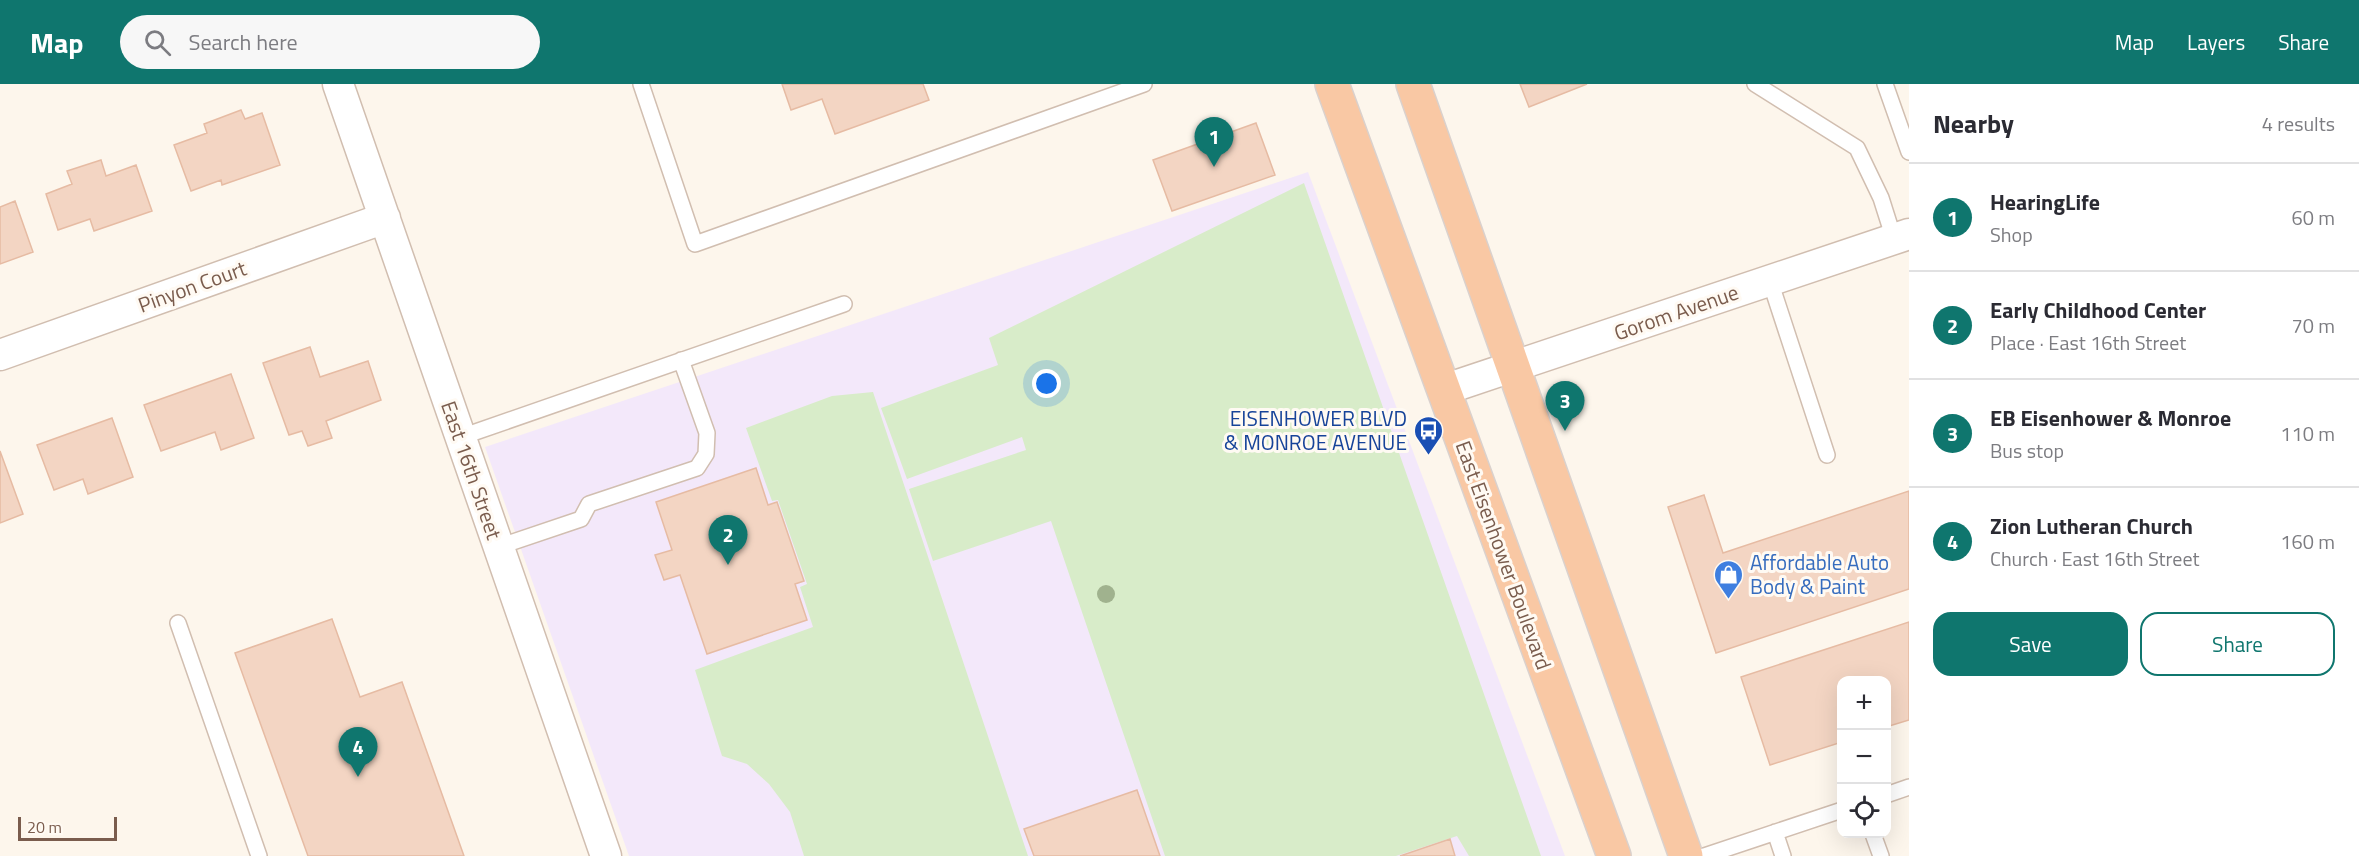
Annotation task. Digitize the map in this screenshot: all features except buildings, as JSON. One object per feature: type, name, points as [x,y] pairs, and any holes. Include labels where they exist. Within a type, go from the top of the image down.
[{"type":"highway","name":"East Eisenhower Boulevard","points":[[1332,84],[1614,856]]},
{"type":"highway","points":[[1413,84],[1686,856]]},
{"type":"street","name":"East 16th Street","points":[[339,84],[606,856]]},
{"type":"street","name":"Pinyon Court","points":[[0,355],[385,218]]},
{"type":"street","name":"Gorom Avenue","points":[[1443,390],[1901,237]]},
{"type":"lane","points":[[641,84],[695,244],[1144,84]]},
{"type":"lane","points":[[1755,84],[1857,148],[1901,237]]},
{"type":"lane","points":[[1885,84],[1909,152]]},
{"type":"lane","points":[[1770,281],[1827,455]]},
{"type":"lane","points":[[461,437],[844,304]]},
{"type":"lane","points":[[498,547],[580,519],[589,504],[697,468],[706,454],[707,433],[681,360]]},
{"type":"lane","points":[[178,623],[259,856]]},
{"type":"lane","points":[[1891,794],[1909,787]]},
{"type":"lane","points":[[1704,856],[1837,812]]},
{"type":"lane","points":[[1775,832],[1784,856]]},
{"type":"lane","points":[[1874,838],[1881,856]]},
{"type":"shaded area","points":[[1308,172],[1565,856],[629,856],[485,447]]},
{"type":"green space","points":[[1304,183],[1541,856],[1469,856],[1457,836],[1396,856],[1165,856],[1051,521],[933,561],[909,489],[1026,450],[1022,437],[907,479],[881,408],[998,365],[989,338]]},
{"type":"green space","points":[[873,392],[1028,856],[804,856],[790,812],[769,784],[747,764],[722,756],[695,670],[813,627],[800,587],[807,584],[778,500],[772,501],[746,428],[832,396]]},
{"type":"place","name":"HearingLife","points":[[1214,167]]},
{"type":"place","name":"EB Eisenhower & Monroe","points":[[1565,431]]},
{"type":"place","name":"EISENHOWER BLVD & MONROE AVENUE","points":[[1428,456]]},
{"type":"place","name":"Early Childhood Center","points":[[728,565]]},
{"type":"place","name":"Affordable Auto Body & Paint","points":[[1729,600]]},
{"type":"place","name":"Zion Lutheran Church","points":[[358,777]]}]
